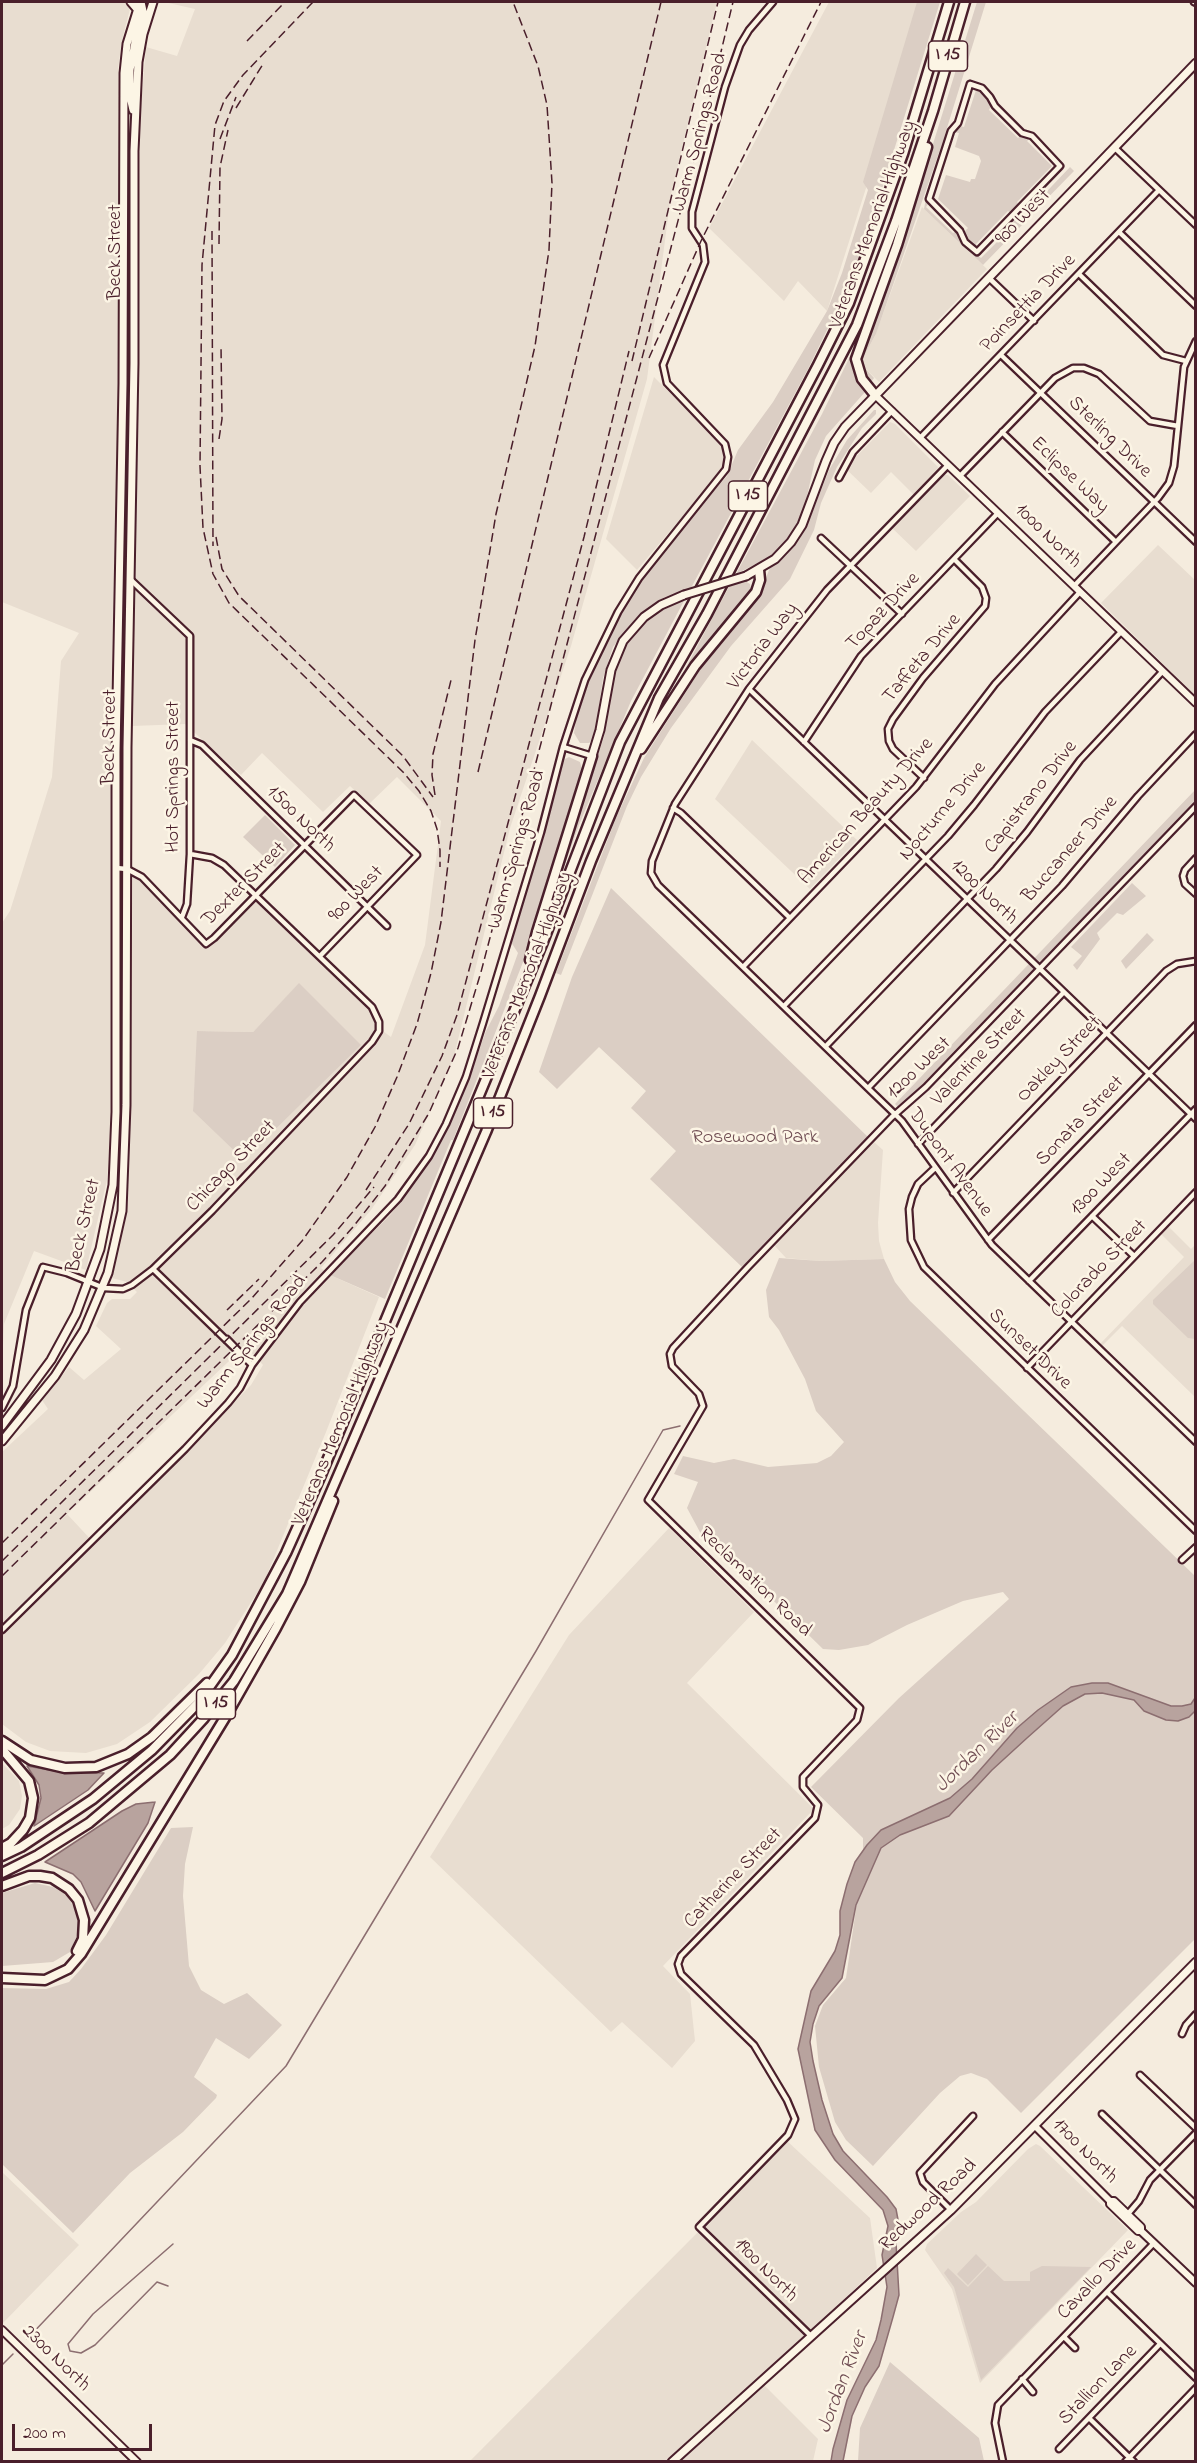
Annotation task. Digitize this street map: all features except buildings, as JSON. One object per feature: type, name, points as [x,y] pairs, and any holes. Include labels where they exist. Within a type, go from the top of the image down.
[{"type":"highway","name":"Veterans Memorial Highway","points":[[2,1856],[41,1834],[93,1799],[152,1750],[198,1703],[232,1655],[286,1553],[321,1475],[526,981],[620,742],[849,303],[903,154],[949,2]]},
{"type":"highway","name":"Veterans Memorial Highway","points":[[2,1873],[56,1844],[110,1807],[170,1755],[204,1718],[246,1663],[287,1594],[486,1132],[659,698],[706,614],[856,325],[897,220],[933,111],[965,2]]},
{"type":"highway","points":[[875,395],[862,379],[856,359],[910,205],[928,145],[933,111]]},
{"type":"highway","points":[[632,761],[660,723],[695,666],[756,592],[760,580],[759,570]]},
{"type":"highway","points":[[526,981],[537,932],[592,756]]},
{"type":"highway","points":[[2,1978],[45,1980],[68,1969],[81,1954],[226,1716],[281,1618],[314,1549],[337,1490],[344,1461]]},
{"type":"highway","points":[[2,1742],[31,1760],[65,1768],[96,1767],[128,1754],[152,1737],[232,1655]]},
{"type":"highway","points":[[2,1749],[29,1781],[33,1798],[30,1818],[23,1830],[11,1843],[2,1848]]},
{"type":"highway","points":[[2,1886],[29,1876],[52,1878],[74,1894],[84,1913],[83,1939],[73,1958],[60,1970],[24,1978]]},
{"type":"main road","points":[[130,2],[137,9]]},
{"type":"main road","points":[[135,118],[130,97],[130,70],[143,11],[140,2]]},
{"type":"main road","name":"Beck Street","points":[[2,1425],[51,1360],[76,1314],[89,1283],[107,1220],[114,1167],[123,384],[124,73],[127,44],[140,2]]},
{"type":"main road","name":"Beck Street","points":[[2,1441],[66,1360],[92,1316],[104,1288],[117,1241],[125,1179],[135,118],[139,53],[153,2]]},
{"type":"main road","name":"900 West","points":[[592,756],[600,730],[611,670],[623,641],[644,617],[661,605],[684,595],[746,576],[759,570],[783,551],[802,525],[834,443],[845,427],[1196,63]]},
{"type":"main road","name":"Redwood Road","points":[[672,2462],[951,2210],[1194,1967]]},
{"type":"street","name":"Warm Springs Road","points":[[2,1630],[199,1435],[240,1388],[252,1365],[300,1302],[399,1199],[438,1141],[466,1077],[541,832],[563,747],[585,680],[618,612],[662,548],[726,469],[728,457],[725,444],[672,389],[664,378],[663,365],[705,262],[704,245],[692,228],[692,212],[724,87],[740,45],[749,30],[773,2]]},
{"type":"street","points":[[970,84],[982,88],[995,106],[1022,133],[1031,136],[1060,166],[977,252],[965,242],[960,231],[930,202],[951,131],[958,123],[970,84]]},
{"type":"street","points":[[1114,147],[1196,225]]},
{"type":"street","name":"Poinsettia Drive","points":[[920,438],[1160,190]]},
{"type":"street","points":[[1119,232],[1196,306]]},
{"type":"street","points":[[1079,274],[1160,352],[1170,358],[1186,361]]},
{"type":"street","points":[[989,278],[1034,321]]},
{"type":"street","points":[[1074,586],[1154,503],[1171,478],[1186,361],[1196,341]]},
{"type":"street","name":"Sterling Drive","points":[[1001,355],[1196,542]]},
{"type":"street","points":[[960,476],[1040,393],[1063,372],[1072,368],[1089,369],[1102,376],[1150,422],[1178,426]]},
{"type":"street","name":"1000 North","points":[[875,395],[1196,703]]},
{"type":"street","points":[[839,478],[853,452],[892,411]]},
{"type":"street","name":"Eclipse Way","points":[[1002,432],[1116,542]]},
{"type":"street","name":"Victoria Way","points":[[653,878],[652,861],[673,808],[749,688],[815,604],[948,465]]},
{"type":"street","name":"Topaz Drive","points":[[804,742],[856,664],[998,513]]},
{"type":"street","points":[[821,538],[902,614]]},
{"type":"street","name":"Taffeta Drive","points":[[924,778],[893,749],[889,741],[888,729],[893,718],[923,678],[985,606],[986,598],[982,586],[954,559]]},
{"type":"street","name":"Hot Springs Street","points":[[130,579],[190,636],[190,854],[187,904],[182,916]]},
{"type":"street","name":"American Beauty Drive","points":[[743,967],[924,778],[995,684],[1080,592]]},
{"type":"street","name":"Nocturne Drive","points":[[784,1006],[926,859],[974,805],[1045,712],[1121,632]]},
{"type":"street","name":"Capistrano Drive","points":[[826,1047],[1018,843],[1080,760],[1162,672]]},
{"type":"street","name":"1200 North","points":[[749,688],[1196,1119]]},
{"type":"street","name":"Buccaneer Drive","points":[[868,1088],[1071,876],[1138,796],[1196,734]]},
{"type":"street","name":"1500 North","points":[[189,740],[202,746],[387,926]]},
{"type":"street","points":[[563,747],[592,756]]},
{"type":"street","name":"Dexter Street","points":[[182,916],[206,944],[354,795],[417,855]]},
{"type":"street","name":"1200 West","points":[[670,1358],[673,1348],[723,1294],[1196,806]]},
{"type":"street","points":[[673,808],[681,813],[790,918]]},
{"type":"street","points":[[190,854],[218,860],[320,956]]},
{"type":"street","name":"900 West","points":[[320,956],[417,855]]},
{"type":"street","points":[[1196,858],[1184,873],[1185,884],[1196,894]]},
{"type":"street","points":[[116,868],[127,869],[142,878],[182,916]]},
{"type":"street","name":"Dupont Avenue","points":[[653,878],[895,1114],[988,1240],[1196,1442]]},
{"type":"street","name":"Chicago Street","points":[[2,1408],[13,1386],[26,1310],[43,1267],[67,1273],[104,1288],[123,1289],[153,1269],[212,1211],[372,1042],[379,1031],[379,1022],[372,1007],[320,956]]},
{"type":"street","name":"Oakley Street","points":[[953,1192],[1166,971],[1177,964],[1196,961]]},
{"type":"street","name":"Valentine Street","points":[[918,1144],[1064,992]]},
{"type":"street","name":"Sonata Street","points":[[988,1240],[1196,1024]]},
{"type":"street","name":"1300 West","points":[[1029,1281],[1196,1108]]},
{"type":"street","name":"Sunset Drive","points":[[935,1168],[921,1180],[910,1203],[909,1225],[916,1254],[934,1279],[1196,1531]]},
{"type":"street","name":"Colorado Street","points":[[1027,1368],[1196,1192]]},
{"type":"street","points":[[1092,1216],[1134,1256]]},
{"type":"street","points":[[153,1269],[244,1360],[252,1365]]},
{"type":"street","name":"Reclamation Road","points":[[670,1358],[672,1366],[699,1394],[703,1406],[648,1500],[860,1708],[857,1720],[803,1777],[803,1787],[818,1805],[815,1818]]},
{"type":"street","points":[[1182,1560],[1196,1547]]},
{"type":"street","name":"Catherine Street","points":[[699,2227],[788,2135],[794,2125],[793,2111],[759,2052],[748,2038],[681,1974],[678,1964],[681,1956],[815,1818]]},
{"type":"street","points":[[1182,2034],[1186,2025],[1196,2014]]},
{"type":"street","points":[[1126,2216],[1139,2201],[1148,2182],[1196,2130],[1140,2074]]},
{"type":"street","points":[[1102,2114],[1196,2205]]},
{"type":"street","points":[[951,2210],[922,2182],[920,2173],[973,2116]]},
{"type":"street","name":"1700 North","points":[[1035,2126],[1110,2201],[1110,2204],[1126,2216],[1138,2230],[1196,2283]]},
{"type":"street","name":"1900 North","points":[[699,2227],[811,2336]]},
{"type":"street","name":"Cavallo Drive","points":[[1004,2462],[995,2415],[1003,2398],[1154,2243]]},
{"type":"street","points":[[1107,2292],[1196,2379]]},
{"type":"street","name":"2300 North","points":[[2,2330],[137,2462]]},
{"type":"street","name":"Cavallo Drive","points":[[1064,2337],[1075,2348]]},
{"type":"street","name":"Stallion Lane","points":[[1059,2449],[1160,2344]]},
{"type":"street","points":[[1022,2379],[1033,2392]]},
{"type":"street","points":[[1125,2462],[1196,2388]]},
{"type":"street","points":[[1089,2418],[1134,2462]]},
{"type":"shaded area","points":[[2,2],[125,2],[130,9],[118,69],[119,353],[110,761],[110,1135],[107,1180],[86,1270],[34,1251],[4,1324],[2,1367],[2,923],[10,911],[52,777],[61,661],[79,633],[2,602]]},
{"type":"shaded area","points":[[164,2],[717,2],[671,194],[647,379],[571,646],[510,828],[453,1060],[415,1145],[371,1210],[321,1268],[330,1275],[379,1297],[264,1582],[225,1643],[199,1674],[150,1722],[117,1744],[86,1753],[50,1751],[26,1742],[2,1724],[2,1452],[48,1409],[42,1400],[69,1367],[84,1380],[121,1349],[96,1326],[107,1303],[112,1299],[130,1299],[137,1292],[127,1282],[112,1278],[128,1201],[133,873],[209,948],[257,899],[370,1007],[376,1026],[391,1037],[425,945],[441,821],[397,777],[369,804],[350,786],[323,812],[262,753],[241,775],[185,724],[132,726],[140,117],[146,47],[177,56],[195,9]],"holes":[[[299,984],[193,1111],[198,1031],[253,1032]],[[245,1346],[263,1365],[251,1385],[95,1544],[67,1514]]]},
{"type":"shaded area","points":[[829,2],[925,2],[827,311],[798,281],[784,301],[709,228]]},
{"type":"shaded area","points":[[922,207],[987,269],[879,382],[863,366],[864,356],[875,336]]},
{"type":"shaded area","points":[[654,377],[722,445],[725,466],[637,570],[606,539]]},
{"type":"shaded area","points":[[890,422],[895,424],[938,467],[937,471],[914,495],[891,472],[871,493],[845,468]]},
{"type":"shaded area","points":[[943,475],[948,475],[970,496],[916,551],[892,528]]},
{"type":"shaded area","points":[[1158,545],[1195,580],[1195,695],[1101,603]]},
{"type":"shaded area","points":[[752,740],[857,840],[810,889],[715,799]]},
{"type":"shaded area","points":[[874,1142],[883,1150],[878,1223],[879,1241],[884,1259],[820,1261],[786,1258],[774,1245]]},
{"type":"shaded area","points":[[1168,1226],[1191,1249],[1195,1245],[1195,1397],[1122,1326],[1102,1346],[1100,1344],[1184,1257],[1161,1234]]},
{"type":"shaded area","points":[[669,1528],[754,1612],[687,1683],[814,1809],[663,1966],[690,1994],[695,2041],[672,2068],[622,2022],[611,2032],[430,1857],[569,1635]]},
{"type":"shaded area","points":[[1108,1683],[1171,1706],[1191,1704],[1195,1698],[1195,1711],[1189,1717],[1178,1721],[1166,1720],[1144,1711],[1134,1700],[1102,1693],[1085,1694],[1063,1706],[1027,1738],[992,1770],[949,1816],[900,1835],[881,1848],[856,1905],[842,1978],[819,2006],[810,2042],[822,2100],[833,2134],[843,2151],[896,2209],[899,2225],[896,2243],[899,2295],[879,2366],[865,2387],[852,2416],[843,2461],[831,2461],[847,2400],[876,2340],[881,2320],[887,2287],[882,2255],[888,2226],[883,2210],[835,2160],[815,2130],[798,2049],[811,1991],[835,1951],[840,1935],[840,1911],[847,1884],[855,1862],[867,1845],[881,1830],[950,1798],[972,1779],[1017,1728],[1038,1710],[1071,1687]]},
{"type":"shaded area","points":[[2,1763],[19,1781],[22,1796],[20,1809],[9,1825],[2,1829]]},
{"type":"shaded area","points":[[27,1766],[61,1772],[104,1773],[88,1790],[34,1826],[41,1798],[39,1785]]},
{"type":"shaded area","points":[[155,1802],[148,1823],[95,1911],[81,1882],[73,1874],[45,1862],[122,1811],[136,1804]]},
{"type":"shaded area","points":[[786,2140],[870,2218],[877,2268],[759,2380],[818,2439],[813,2461],[469,2462],[700,2230]]},
{"type":"shaded area","points":[[1036,2144],[1128,2230],[980,2383],[952,2289],[925,2250],[927,2244],[961,2212],[976,2202],[1028,2149]]},
{"type":"shaded area","points":[[2,2172],[79,2245],[2,2324]]},
{"type":"green space","points":[[917,2],[940,2],[872,221],[844,295],[808,369],[691,588],[665,597],[652,605],[635,619],[613,647],[603,678],[595,737],[589,743],[580,743],[574,733],[578,708],[600,654],[634,590],[681,528],[727,476],[738,450],[773,402],[827,311],[842,273],[868,190],[863,182]]},
{"type":"green space","points":[[977,2],[986,2],[942,144],[876,334],[864,356],[863,366],[874,378],[871,382],[862,369],[861,353],[924,173]]},
{"type":"green space","points":[[972,87],[988,97],[991,106],[989,110],[1018,138],[1022,135],[1030,138],[1027,141],[1052,166],[1017,202],[1020,206],[1012,214],[1008,211],[976,244],[978,249],[966,237],[964,232],[968,228],[938,199],[946,175],[970,182],[971,179],[975,179],[981,161],[979,156],[955,147],[959,133],[954,132],[960,126],[964,127],[976,90]]},
{"type":"green space","points":[[1070,167],[1074,171],[1031,215],[1026,207],[1029,205],[1032,207]]},
{"type":"green space","points":[[926,198],[928,204],[926,207],[953,233],[957,231],[962,241],[981,258],[1013,226],[1011,222],[1014,220],[1022,225],[983,265],[924,209]]},
{"type":"green space","points":[[856,344],[853,367],[865,392],[826,436],[815,460],[804,510],[784,543],[770,557],[736,574],[822,414]]},
{"type":"green space","points":[[874,410],[876,414],[862,428],[837,467],[821,503],[814,530],[790,579],[731,646],[671,728],[641,777],[627,806],[561,975],[556,973],[616,818],[644,758],[712,651],[759,594],[770,568],[799,540],[829,470],[847,440]]},
{"type":"green space","points":[[745,581],[750,584],[751,591],[701,655],[672,698],[670,697],[730,585]]},
{"type":"green space","points":[[685,599],[631,701],[579,825],[561,875],[558,873],[604,737],[615,670],[620,655],[634,633],[646,621]]},
{"type":"green space","points":[[569,757],[580,762],[583,773],[575,789],[527,952],[453,1140],[451,1140],[385,1299],[330,1275],[390,1215],[406,1195],[452,1120],[486,1031],[499,1006],[518,953],[511,942],[560,771],[565,759]]},
{"type":"green space","points":[[1195,790],[1195,802],[921,1088],[898,1107],[895,1104]]},
{"type":"green space","points":[[265,815],[295,845],[275,867],[243,837]]},
{"type":"green space","points":[[1132,883],[1146,896],[1123,915],[1117,913],[1097,933],[1100,939],[1077,970],[1073,965],[1082,956],[1071,947]]},
{"type":"green space","name":"Rosewood Park","points":[[611,888],[868,1137],[742,1267],[650,1179],[676,1151],[631,1108],[646,1091],[599,1047],[557,1089],[539,1072],[572,977]]},
{"type":"green space","points":[[1147,933],[1154,940],[1126,969],[1121,961]]},
{"type":"green space","points":[[299,983],[361,1045],[244,1160],[193,1111],[197,1031],[253,1032]]},
{"type":"green space","points":[[779,1258],[820,1261],[884,1259],[895,1282],[910,1301],[1195,1576],[1195,1939],[1021,2113],[987,2079],[971,2073],[960,2076],[940,2093],[873,2166],[846,2140],[835,2122],[819,2067],[815,2026],[823,2005],[846,1978],[863,1877],[863,1838],[811,1787],[899,1698],[1009,1599],[1003,1592],[963,1601],[868,1645],[839,1650],[823,1649],[738,1566],[701,1534],[687,1508],[698,1482],[674,1474],[683,1456],[714,1463],[734,1459],[768,1467],[817,1463],[831,1456],[844,1442],[816,1411],[805,1379],[779,1330],[769,1317],[766,1290]]},
{"type":"green space","points":[[1195,1260],[1195,1339],[1188,1338],[1153,1304],[1153,1300]]},
{"type":"green space","points":[[193,1827],[185,1864],[183,1896],[189,1966],[201,1990],[224,2004],[247,1993],[282,2025],[249,2059],[216,2038],[194,2077],[217,2095],[216,2098],[183,2132],[130,2173],[73,2233],[2,2164],[2,1988],[46,1989],[69,1982],[106,1935],[171,1828]]},
{"type":"green space","points":[[35,1883],[53,1887],[67,1895],[78,1915],[78,1933],[70,1952],[53,1962],[2,1966],[2,1893]]},
{"type":"green space","points":[[976,2254],[987,2265],[968,2285],[957,2274]]},
{"type":"green space","points":[[988,2266],[1004,2281],[1030,2281],[1030,2272],[1042,2266],[1091,2267],[981,2380],[954,2287],[944,2273],[948,2268],[968,2287]]},
{"type":"green space","points":[[890,2362],[979,2438],[984,2461],[858,2461],[860,2428]]},
{"type":"waterway","points":[[27,2339],[286,2066],[536,1651],[663,1430],[680,1426]]},
{"type":"waterway","points":[[168,2286],[157,2282],[95,2345],[81,2353],[70,2351],[68,2344],[93,2314],[173,2244]]},
{"type":"waterway","points":[[2,2365],[13,2354]]},
{"type":"railway","points":[[247,41],[285,2]]},
{"type":"railway","points":[[313,2],[243,75],[224,101],[215,125],[202,265],[200,466],[203,528],[213,574],[229,603],[403,772],[419,791],[431,811],[437,829],[440,867]]},
{"type":"railway","points":[[2,1543],[252,1298],[302,1241],[347,1177],[375,1127],[417,1024],[431,973],[441,922],[475,640],[496,514],[535,346],[549,250],[552,183],[547,105],[538,66],[513,2]]},
{"type":"railway","points":[[478,772],[661,2]]},
{"type":"railway","points":[[632,361],[718,2]]},
{"type":"railway","points":[[2,1576],[322,1262],[385,1186],[429,1113],[458,1048],[481,972],[706,114],[733,2]]},
{"type":"railway","points":[[649,358],[701,241],[821,2]]},
{"type":"railway","points":[[236,108],[263,64]]},
{"type":"railway","points":[[220,139],[236,97]]},
{"type":"railway","points":[[219,244],[220,167],[228,130]]},
{"type":"railway","points":[[212,231],[213,546]]},
{"type":"railway","points":[[219,439],[222,419],[221,346]]},
{"type":"railway","points":[[366,1190],[409,1124],[442,1056],[457,1015],[584,537],[629,351]]},
{"type":"railway","points":[[216,537],[222,569],[239,596],[403,756],[433,797]]},
{"type":"railway","points":[[435,795],[432,775],[433,754],[452,676]]},
{"type":"railway","points":[[2,1561],[333,1235],[374,1187]]},
{"type":"railway","points":[[227,1310],[259,1279]]},
{"type":"water label","name":"Jordan River","points":[[978,1753]]},
{"type":"water label","name":"Jordan River","points":[[844,2383]]}]
